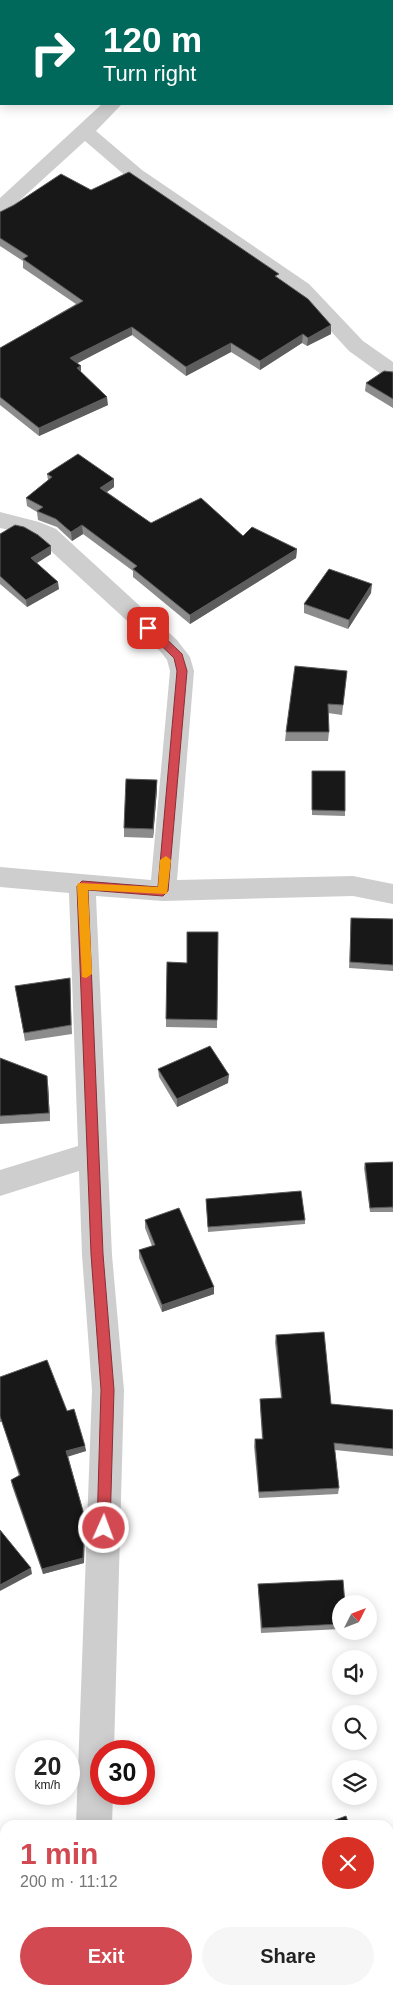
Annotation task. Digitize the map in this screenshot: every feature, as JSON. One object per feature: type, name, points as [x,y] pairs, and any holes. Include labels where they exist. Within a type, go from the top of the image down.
[{"type":"street","points":[[0,208],[112,105]]},
{"type":"street","points":[[84,130],[135,174],[302,288],[356,346],[393,372]]},
{"type":"street","points":[[0,520],[31,527],[48,535],[169,646],[178,657],[182,671],[163,891]]},
{"type":"street","points":[[0,877],[82,886],[163,891],[353,886],[393,894]]},
{"type":"street","points":[[82,886],[97,1254],[108,1390],[94,1820]]},
{"type":"street","points":[[0,1183],[94,1154]]},
{"type":"building","points":[[129,172],[279,274],[275,276],[308,299],[331,325],[308,338],[303,334],[260,361],[231,343],[186,367],[132,327],[70,358],[81,366],[77,368],[107,397],[39,428],[0,397],[0,348],[83,301],[23,259],[28,256],[0,238],[0,212],[61,174],[91,190]]},
{"type":"building","points":[[384,371],[393,372],[393,399],[366,383]]},
{"type":"building","points":[[78,454],[114,479],[100,488],[151,523],[201,498],[243,536],[252,527],[297,549],[190,615],[133,569],[137,566],[82,525],[71,532],[56,519],[37,511],[43,507],[26,498],[52,477],[47,474]]},
{"type":"building","points":[[15,525],[24,527],[38,535],[51,546],[31,558],[58,582],[26,600],[0,576],[0,534]]},
{"type":"building","points":[[329,569],[372,584],[349,620],[304,604]]},
{"type":"building","points":[[295,666],[347,671],[343,705],[328,704],[329,732],[286,732]]},
{"type":"building","points":[[312,771],[345,771],[345,811],[312,810]]},
{"type":"building","points":[[126,779],[157,780],[153,829],[124,828]]},
{"type":"building","points":[[351,918],[393,919],[393,965],[350,962]]},
{"type":"building","points":[[187,932],[218,932],[217,1020],[166,1019],[167,962],[187,963]]},
{"type":"building","points":[[70,978],[71,1025],[24,1033],[15,986]]},
{"type":"building","points":[[210,1046],[229,1075],[177,1099],[158,1069]]},
{"type":"building","points":[[0,1058],[47,1076],[49,1113],[0,1116]]},
{"type":"building","points":[[393,1162],[393,1207],[370,1208],[365,1163]]},
{"type":"building","points":[[301,1191],[305,1220],[208,1227],[206,1199]]},
{"type":"building","points":[[179,1208],[214,1287],[162,1305],[139,1250],[155,1245],[145,1220]]},
{"type":"building","points":[[324,1332],[331,1404],[393,1410],[393,1449],[334,1443],[339,1488],[259,1492],[255,1439],[263,1439],[260,1399],[282,1398],[276,1335]]},
{"type":"building","points":[[47,1360],[67,1411],[74,1409],[85,1446],[66,1451],[85,1518],[83,1558],[42,1569],[11,1480],[20,1475],[0,1416],[0,1377]]},
{"type":"building","points":[[0,1530],[31,1568],[0,1585]]},
{"type":"building","points":[[343,1580],[344,1595],[332,1595],[332,1624],[262,1628],[258,1584]]},
{"type":"building","points":[[346,1816],[347,1820],[335,1820]]},
{"type":"slow traffic","points":[[86,974],[82,886],[163,891],[166,860]]},
{"type":"route","points":[[104,1528],[108,1390],[97,1254],[82,886],[163,891],[182,671],[178,657],[169,646],[148,628]]}]
